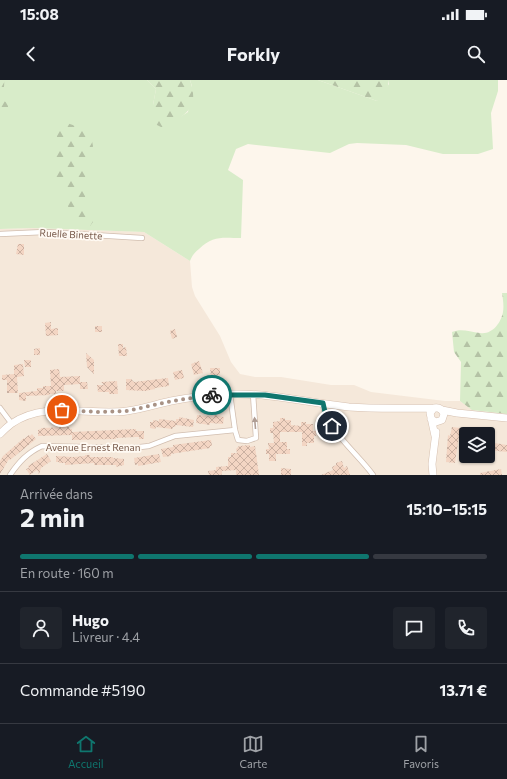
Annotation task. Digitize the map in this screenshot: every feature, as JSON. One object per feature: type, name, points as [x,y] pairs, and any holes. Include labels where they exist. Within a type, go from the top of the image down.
[{"type":"main road","points":[[0,434],[12,424],[40,412],[62,410],[99,412],[127,411],[172,401],[211,395],[233,394],[275,396],[373,408],[438,408],[457,413],[507,418]]},
{"type":"main road","points":[[410,408],[430,417],[434,421],[457,413]]},
{"type":"main road","points":[[434,408],[430,411],[430,417],[435,436]]},
{"type":"main road","points":[[433,475],[432,464],[435,436],[444,414],[442,410]]},
{"type":"street","name":"Ruelle Binette","points":[[0,234],[45,232],[142,238]]},
{"type":"street","points":[[233,394],[235,430],[238,440],[247,441],[256,438],[253,394]]},
{"type":"street","points":[[323,403],[325,412],[332,426],[373,475]]},
{"type":"street","points":[[0,408],[12,424]]},
{"type":"street","name":"Avenue Ernest Renan","points":[[10,475],[23,457],[32,450],[42,446],[131,448],[149,446],[175,436],[235,430]]},
{"type":"shaded area","points":[[33,228],[144,232],[190,261],[192,287],[195,296],[220,336],[231,362],[240,374],[255,377],[281,377],[331,385],[354,385],[371,392],[445,401],[460,401],[473,410],[507,414],[507,475],[0,475],[0,229]]},
{"type":"green space","points":[[0,80],[147,80],[156,89],[153,105],[177,119],[188,112],[192,86],[190,80],[318,80],[377,101],[389,84],[389,80],[498,80],[498,91],[491,113],[493,149],[478,154],[443,154],[406,145],[357,143],[349,144],[330,153],[248,144],[236,149],[228,170],[243,180],[241,238],[218,238],[209,241],[192,256],[190,261],[144,232],[33,228],[0,229]]},
{"type":"green space","points":[[0,80],[4,80],[3,98],[4,101],[8,103],[8,108],[3,114],[0,114]]},
{"type":"green space","points":[[147,80],[190,80],[193,90],[193,98],[189,110],[165,129],[153,123],[153,105],[156,89]]},
{"type":"green space","points":[[318,80],[389,80],[386,96],[377,101]]},
{"type":"green space","points":[[67,123],[90,131],[93,146],[83,187],[86,200],[84,213],[90,216],[93,222],[90,226],[83,226],[74,221],[69,212],[67,195],[60,190],[54,180],[57,134],[54,128],[59,124]]},
{"type":"green space","points":[[502,293],[507,293],[507,414],[472,410],[460,401],[461,362],[454,352],[452,332],[462,330],[484,333],[492,330],[498,324],[502,316]]},
{"type":"building","points":[[18,244],[24,244],[24,255],[16,254]]},
{"type":"building","points":[[51,322],[51,329],[58,328],[58,335],[46,336],[45,323]]},
{"type":"building","points":[[95,326],[102,326],[102,332],[95,332]]},
{"type":"building","points":[[175,329],[177,337],[172,339],[170,331]]},
{"type":"building","points":[[118,344],[123,344],[123,348],[126,347],[127,356],[119,356]]},
{"type":"building","points":[[40,348],[40,355],[34,355],[34,349]]},
{"type":"building","points":[[86,353],[94,360],[94,374],[87,367]]},
{"type":"building","points":[[24,360],[31,360],[31,367],[25,367]]},
{"type":"building","points":[[199,361],[203,373],[194,375],[191,364]]},
{"type":"building","points":[[23,364],[24,376],[17,377],[18,393],[7,393],[7,380],[2,380],[2,375],[14,374],[14,365]]},
{"type":"building","points":[[210,368],[220,368],[220,375],[211,376]]},
{"type":"building","points":[[59,369],[60,377],[80,376],[80,382],[87,382],[88,389],[80,389],[80,384],[64,385],[64,391],[56,391],[56,394],[26,396],[26,401],[19,400],[19,393],[37,391],[37,388],[51,386],[50,370]]},
{"type":"building","points":[[182,370],[184,378],[175,380],[173,372]]},
{"type":"building","points":[[168,378],[169,386],[145,391],[126,390],[126,379],[131,379],[134,382]]},
{"type":"building","points":[[117,381],[118,394],[98,392],[97,385],[104,385],[101,382]]},
{"type":"building","points":[[197,415],[214,417],[214,415],[224,417],[223,424],[210,423],[210,425],[196,423]]},
{"type":"building","points":[[179,417],[194,420],[193,427],[176,425],[172,429],[156,427],[155,429],[150,428],[150,422],[153,422],[153,420],[159,421],[159,419],[176,421]]},
{"type":"building","points":[[280,418],[291,420],[291,425],[301,426],[301,422],[313,424],[313,431],[316,431],[316,436],[314,436],[314,443],[307,443],[307,446],[302,446],[302,432],[280,432],[280,442],[287,442],[287,449],[290,449],[290,454],[276,454],[276,461],[269,461],[269,454],[266,454],[266,449],[269,449],[268,443],[274,443],[273,433],[270,433],[270,428],[273,428],[273,422],[280,421]]},
{"type":"building","points":[[69,427],[72,429],[72,432],[136,429],[136,431],[144,431],[144,439],[139,439],[139,437],[136,437],[72,440],[72,435],[38,436],[38,430],[41,428]]},
{"type":"building","points":[[452,427],[459,428],[455,463],[446,462],[448,435],[450,436]]},
{"type":"building","points":[[32,434],[36,439],[10,460],[9,459],[0,474],[0,461],[3,456],[24,438]]},
{"type":"building","points":[[211,440],[212,446],[210,446],[210,448],[171,454],[171,456],[163,457],[161,449],[173,447],[173,445]]},
{"type":"building","points":[[495,443],[507,445],[507,452],[495,451]]},
{"type":"building","points":[[250,445],[250,447],[255,446],[259,475],[236,475],[236,470],[222,471],[221,475],[209,475],[208,471],[216,470],[216,467],[228,466],[228,457],[231,457],[231,453],[237,453],[236,449],[239,446]]},
{"type":"building","points":[[47,454],[51,461],[41,468],[39,474],[37,470],[30,475],[26,469],[29,468],[28,466]]},
{"type":"building","points":[[159,454],[161,462],[138,466],[138,464],[135,465],[134,458]]},
{"type":"building","points":[[90,455],[90,457],[113,457],[124,459],[124,465],[116,467],[116,465],[94,465],[94,463],[65,465],[65,463],[56,462],[56,456],[73,457]]},
{"type":"building","points":[[342,461],[344,468],[347,466],[350,475],[321,475],[333,470],[332,467],[336,465],[336,463]]},
{"type":"building","points":[[281,468],[291,469],[291,475],[281,475]]},
{"type":"building","points":[[501,469],[502,475],[480,475],[480,473]]},
{"type":"way so far","points":[[62,410],[99,412],[127,411],[172,401],[212,395]]},
{"type":"route","points":[[212,395],[265,395],[323,403],[323,407],[332,426]]}]
